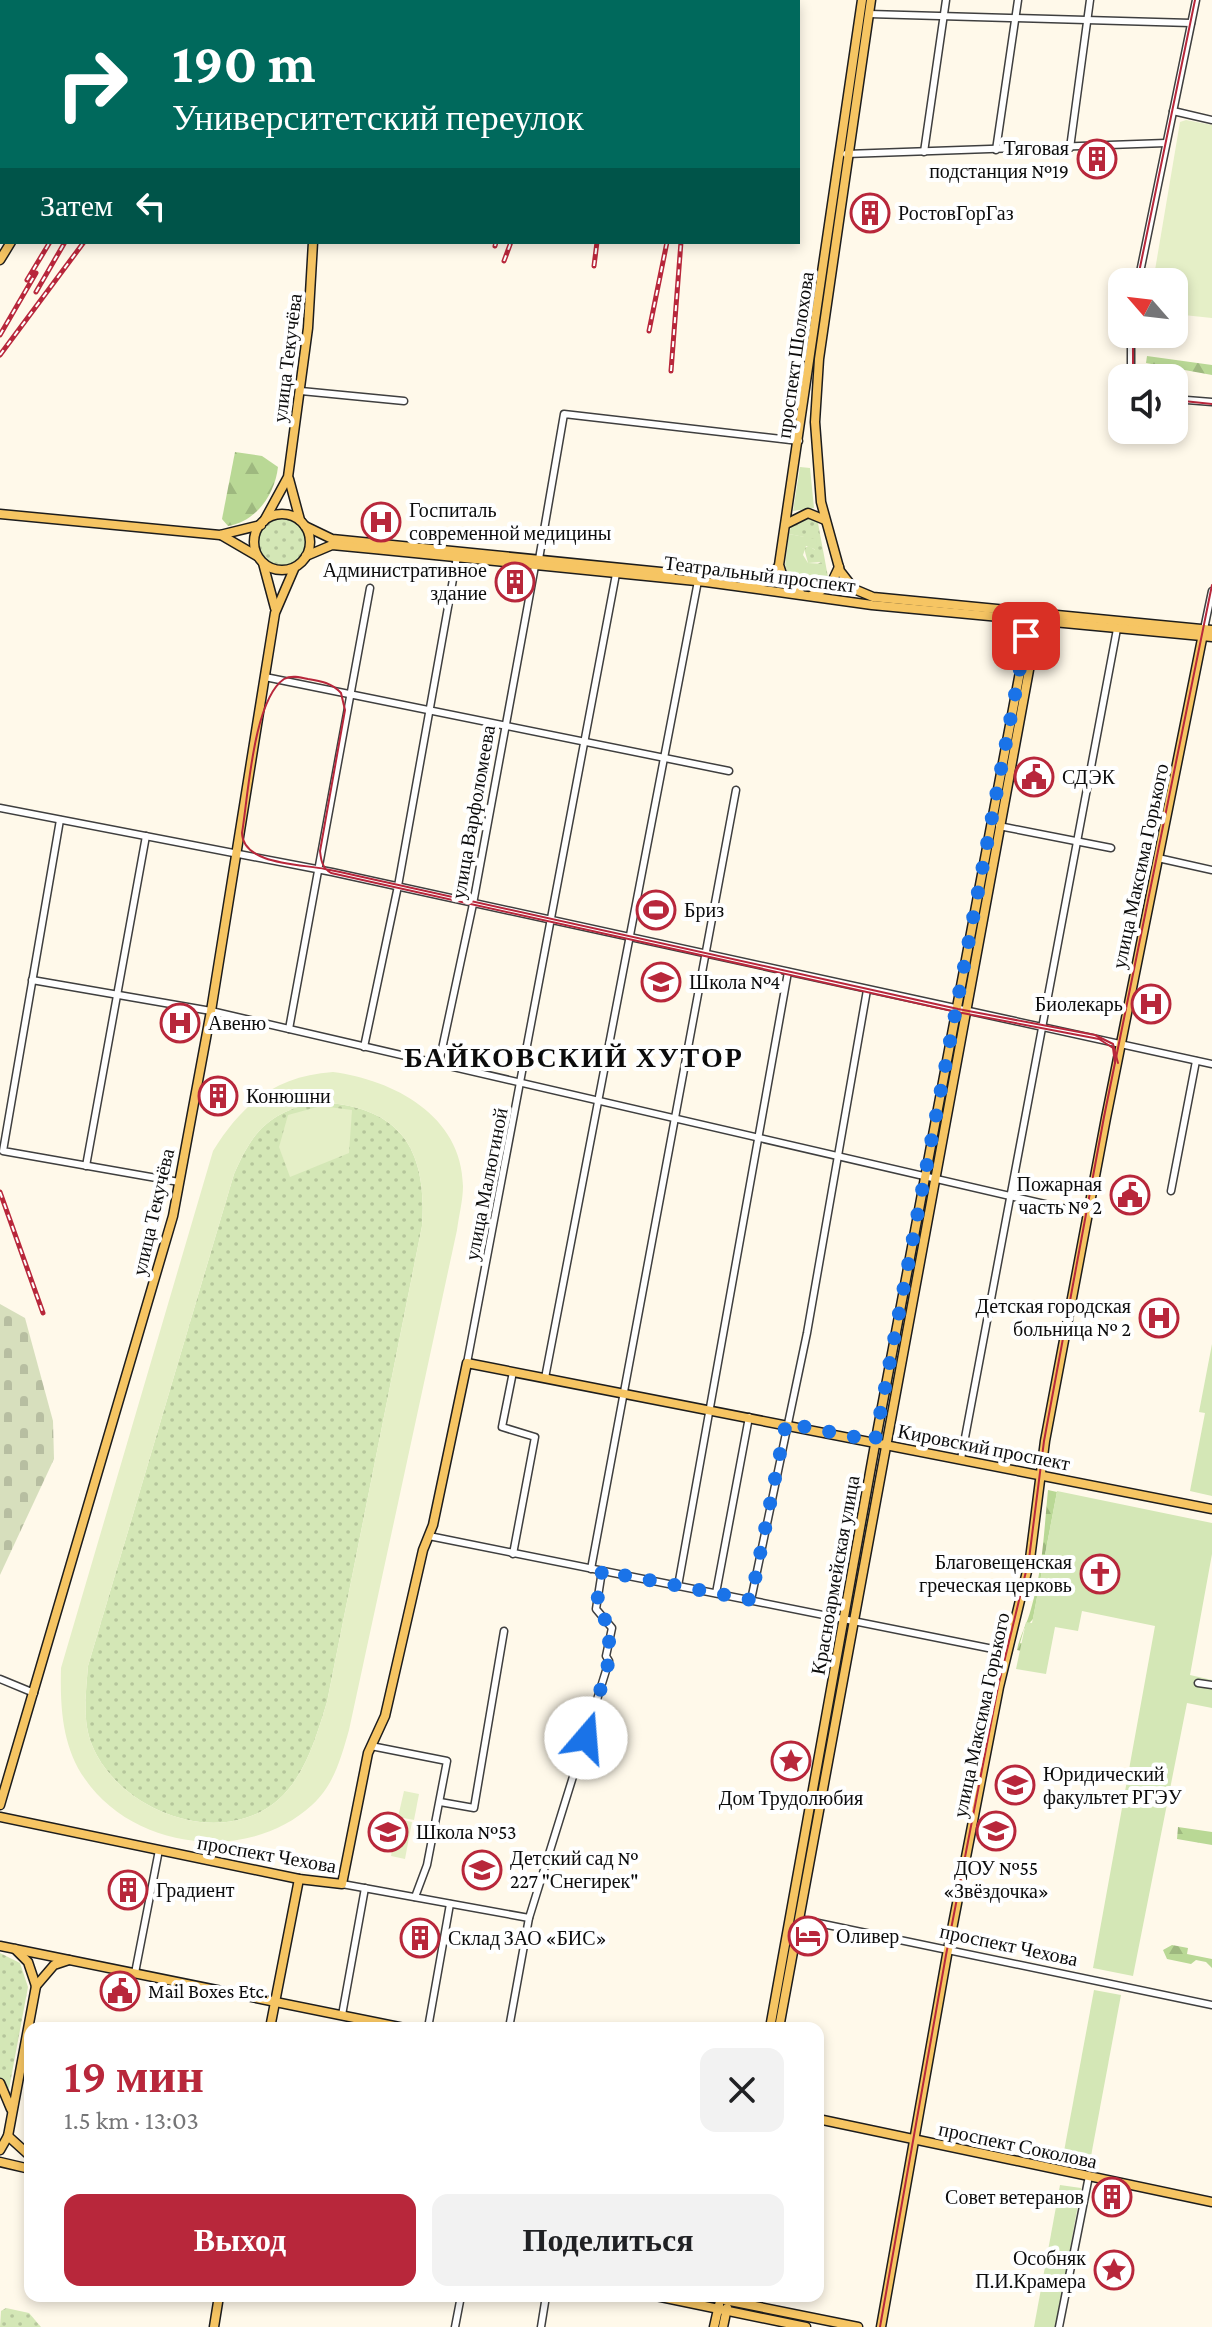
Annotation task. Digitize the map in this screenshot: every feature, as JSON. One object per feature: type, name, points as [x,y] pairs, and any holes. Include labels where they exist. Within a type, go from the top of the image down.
[{"type":"main road","name":"проспект Шолохова","points":[[825,520],[817,466],[816,388],[862,0]]},
{"type":"main road","name":"проспект Шолохова","points":[[786,524],[871,0]]},
{"type":"main road","name":"улица Текучёва","points":[[262,523],[288,477],[311,300],[313,244]]},
{"type":"main road","name":"улица Текучёва","points":[[288,477],[302,523]]},
{"type":"main road","points":[[808,513],[825,520],[839,566],[830,586],[805,596],[784,580],[779,565],[786,524],[808,513]]},
{"type":"main road","points":[[0,514],[148,525],[220,535],[283,514],[302,523],[310,542],[306,556],[294,569],[279,570],[220,535]]},
{"type":"main road","points":[[260,560],[254,540],[262,523]]},
{"type":"main road","name":"Театральный проспект","points":[[302,523],[332,539],[758,584],[770,578],[779,565]]},
{"type":"main road","name":"Театральный проспект","points":[[306,556],[332,545],[537,562],[616,574],[1006,618],[1036,617],[1208,633]]},
{"type":"main road","name":"улица Текучёва","points":[[260,560],[275,613]]},
{"type":"main road","name":"Театральный проспект","points":[[839,566],[851,587],[867,596],[1117,629],[1208,633]]},
{"type":"main road","name":"улица Текучёва","points":[[0,1805],[173,1216],[211,1011],[275,613],[294,569]]},
{"type":"main road","name":"Красноармейская улица","points":[[961,1011],[999,826],[1036,617]]},
{"type":"main road","name":"Красноармейская улица","points":[[771,2022],[843,1620],[880,1442],[961,1011],[1026,640],[1024,631],[1006,618]]},
{"type":"main road","name":"улица Максима Горького","points":[[881,2327],[949,1948],[1008,1652],[1030,1559],[1088,1214],[1158,858],[1208,633]]},
{"type":"main road","name":"Кировский проспект","points":[[467,1363],[786,1423],[1212,1509]]},
{"type":"main road","name":"улица Малюгиной","points":[[342,1884],[371,1746],[385,1716],[467,1363]]},
{"type":"main road","name":"Красноармейская улица","points":[[780,2022],[854,1622],[880,1442]]},
{"type":"main road","name":"проспект Чехова","points":[[0,1817],[299,1879],[342,1884]]},
{"type":"main road","points":[[271,2022],[299,1879]]},
{"type":"main road","points":[[0,1946],[375,2022]]},
{"type":"main road","points":[[15,1949],[28,1962],[36,1986],[29,2022]]},
{"type":"main road","points":[[36,1986],[54,1965],[74,1959]]},
{"type":"main road","points":[[0,2150],[8,2136],[24,2050]]},
{"type":"main road","points":[[0,2083],[12,2114]]},
{"type":"main road","name":"проспект Соколова","points":[[824,2120],[1212,2202]]},
{"type":"main road","points":[[8,2136],[24,2151]]},
{"type":"main road","points":[[0,2162],[24,2168]]},
{"type":"main road","points":[[214,2327],[218,2302]]},
{"type":"main road","points":[[714,2327],[724,2302]]},
{"type":"main road","points":[[723,2327],[724,2302]]},
{"type":"main road","points":[[724,2302],[806,2327]]},
{"type":"main road","points":[[724,2302],[858,2327]]},
{"type":"street","points":[[924,152],[946,0]]},
{"type":"street","points":[[996,150],[1018,0]]},
{"type":"street","points":[[1070,148],[1090,0]]},
{"type":"street","points":[[1141,268],[1196,0]]},
{"type":"street","points":[[869,14],[1191,23]]},
{"type":"street","points":[[1173,111],[1212,120]]},
{"type":"street","points":[[844,154],[1166,143]]},
{"type":"street","points":[[301,391],[404,401]]},
{"type":"street","points":[[1188,400],[1212,402]]},
{"type":"street","name":"улица Варфоломеева","points":[[439,1063],[473,903],[564,414],[799,441]]},
{"type":"street","points":[[364,1047],[432,711],[457,557]]},
{"type":"street","name":"улица Малюгиной","points":[[467,1363],[616,574]]},
{"type":"street","points":[[545,1378],[698,581]]},
{"type":"street","points":[[289,1029],[370,588]]},
{"type":"street","name":"улица Максима Горького","points":[[1208,633],[1212,591]]},
{"type":"street","points":[[961,1459],[1117,629]]},
{"type":"street","points":[[265,677],[729,771]]},
{"type":"street","points":[[591,1569],[736,790]]},
{"type":"street","points":[[0,808],[318,869],[1212,1064]]},
{"type":"street","points":[[60,820],[3,1151],[179,1182]]},
{"type":"street","points":[[999,826],[1111,848]]},
{"type":"street","points":[[86,1166],[146,836]]},
{"type":"street","points":[[1158,858],[1212,870]]},
{"type":"street","points":[[678,1586],[788,972]]},
{"type":"street","points":[[32,980],[211,1011],[1088,1214]]},
{"type":"street","points":[[751,1600],[807,1333],[867,990]]},
{"type":"street","points":[[1171,1191],[1196,1061]]},
{"type":"street","points":[[513,1372],[502,1427],[535,1437],[513,1554]]},
{"type":"street","points":[[716,1593],[749,1417]]},
{"type":"street","points":[[429,1536],[1008,1652]]},
{"type":"street","points":[[510,2022],[529,1918],[609,1661],[606,1656],[612,1628],[596,1609],[602,1571]]},
{"type":"street","points":[[440,1802],[474,1808],[504,1631]]},
{"type":"street","points":[[0,1679],[34,1693]]},
{"type":"street","points":[[1198,1683],[1212,1685]]},
{"type":"street","points":[[371,1746],[446,1759],[427,1865],[415,1897]]},
{"type":"street","points":[[135,1973],[159,1850]]},
{"type":"street","name":"проспект Чехова","points":[[342,1884],[529,1918]]},
{"type":"street","points":[[342,2015],[365,1888]]},
{"type":"street","points":[[429,2022],[450,1904]]},
{"type":"street","name":"проспект Чехова","points":[[799,1919],[1212,2005]]},
{"type":"street","points":[[1059,2327],[1089,2176]]},
{"type":"street","points":[[455,2327],[460,2302]]},
{"type":"street","points":[[541,2327],[545,2302]]},
{"type":"green space","points":[[1186,120],[1212,125],[1212,318],[1188,315],[1188,268],[1155,268],[1180,122]]},
{"type":"green space","points":[[1147,356],[1212,365],[1212,375],[1188,371],[1188,364],[1146,363]]},
{"type":"green space","points":[[235,452],[262,456],[278,467],[273,487],[262,505],[247,519],[228,526],[222,519]]},
{"type":"green space","points":[[800,467],[810,468],[814,508],[793,511]]},
{"type":"green space","points":[[808,517],[818,523],[828,577],[821,584],[798,582],[790,576],[785,565],[795,577],[821,562],[808,563],[804,548],[809,546],[815,550],[804,537],[789,534],[792,523]]},
{"type":"green space","points":[[281,518],[298,525],[305,542],[298,559],[281,566],[264,559],[257,542],[264,525]]},
{"type":"green space","points":[[789,534],[816,539],[817,550],[806,546],[803,555],[808,563],[825,564],[820,576],[800,577],[788,570],[785,565]]},
{"type":"green space","points":[[333,1072],[356,1076],[378,1083],[420,1105],[451,1139],[460,1161],[462,1202],[349,1730],[336,1770],[320,1797],[286,1824],[256,1836],[225,1841],[193,1841],[161,1834],[132,1821],[106,1803],[85,1779],[67,1740],[62,1711],[61,1668],[213,1151],[236,1119],[263,1095],[294,1079]],"holes":[[[313,1102],[366,1111],[386,1121],[401,1134],[412,1152],[419,1173],[422,1226],[327,1702],[303,1767],[278,1800],[254,1815],[228,1822],[201,1822],[173,1816],[147,1805],[124,1788],[105,1768],[92,1745],[87,1726],[88,1666],[234,1174],[255,1136],[273,1119]]]},
{"type":"green space","points":[[313,1102],[366,1111],[386,1121],[401,1134],[412,1152],[419,1173],[422,1226],[327,1702],[314,1742],[296,1779],[278,1800],[254,1815],[228,1822],[201,1822],[173,1816],[147,1805],[124,1788],[105,1768],[92,1745],[87,1726],[88,1666],[234,1174],[248,1146],[263,1127],[284,1113]]},
{"type":"green space","points":[[321,1106],[352,1110],[349,1153],[290,1177],[279,1147],[288,1115]]},
{"type":"green space","points":[[0,1304],[25,1318],[53,1421],[54,1459],[0,1575]]},
{"type":"green space","points":[[1212,1344],[1212,1496],[1190,1491],[1205,1413],[1199,1412]]},
{"type":"green space","points":[[1048,1490],[1057,1492],[1033,1619],[1024,1629],[1020,1643],[1027,1645],[1026,1652],[1017,1650],[1038,1579]]},
{"type":"green space","points":[[1057,1491],[1212,1523],[1212,1554],[1190,1675],[1212,1680],[1212,1708],[1187,1703],[1133,1976],[1093,1968],[1155,1626],[1082,1611],[1078,1631],[1055,1627],[1046,1674],[1016,1669],[1026,1622],[1032,1623]]},
{"type":"green space","points":[[404,1791],[419,1794],[414,1820],[398,1817]]},
{"type":"green space","points":[[398,1819],[412,1822],[405,1859],[391,1856]]},
{"type":"green space","points":[[1178,1827],[1212,1832],[1212,1845],[1177,1839]]},
{"type":"green space","points":[[1172,1945],[1188,1948],[1187,1954],[1212,1959],[1212,1968],[1206,1962],[1196,1960],[1191,1964],[1167,1959],[1163,1950]]},
{"type":"green space","points":[[0,1953],[20,1963],[28,1987],[9,2089],[0,2078]]},
{"type":"green space","points":[[1094,1990],[1121,1995],[1089,2167],[1062,2162]]},
{"type":"green space","points":[[1060,2185],[1081,2188],[1056,2327],[1034,2327]]},
{"type":"green space","points":[[6,2308],[29,2313],[41,2327],[0,2327],[1,2311]]},
{"type":"tram line","points":[[1140,268],[1195,0]]},
{"type":"tram line","points":[[1133,348],[1133,364]]},
{"type":"tram line","points":[[1188,401],[1212,404]]},
{"type":"tram line","points":[[880,2327],[946,1955],[998,1687],[1029,1559],[1044,1441],[1104,1117],[1212,585]]},
{"type":"tram line","points":[[1115,1063],[1113,1048],[1099,1039],[957,1012],[331,873],[328,871],[326,869],[324,866],[320,851],[345,710],[341,693],[322,682],[290,677],[274,690],[265,707],[254,751],[242,833],[245,844],[262,857],[288,864],[315,867],[325,869],[340,872],[958,1009],[1095,1035],[1113,1044],[1118,1063]]},
{"type":"railway","points":[[27,280],[49,244]]},
{"type":"railway","points":[[36,292],[64,244]]},
{"type":"railway","points":[[0,355],[83,244]]},
{"type":"railway","points":[[504,261],[510,244]]},
{"type":"railway","points":[[594,266],[597,244]]},
{"type":"railway","points":[[649,331],[667,244]]},
{"type":"railway","points":[[671,371],[681,244]]},
{"type":"railway","points":[[0,335],[36,273]]},
{"type":"railway","points":[[0,1192],[43,1313]]},
{"type":"place","name":"Тяговая подстанция №19","points":[[1097,159]]},
{"type":"place","name":"РостовГорГаз","points":[[870,213]]},
{"type":"place","name":"Госпиталь современной медицины","points":[[381,522]]},
{"type":"place","name":"Административное здание","points":[[515,582]]},
{"type":"place","name":"СДЭК","points":[[1034,777]]},
{"type":"place","name":"Бриз","points":[[656,910]]},
{"type":"place","name":"Школа №4","points":[[661,982]]},
{"type":"place","name":"Биолекарь","points":[[1151,1004]]},
{"type":"place","name":"Авеню","points":[[180,1023]]},
{"type":"place","name":"Конюшни","points":[[218,1096]]},
{"type":"place","name":"Пожарная часть № 2","points":[[1130,1195]]},
{"type":"place","name":"Детская городская больница № 2","points":[[1159,1318]]},
{"type":"place","name":"Благовещенская греческая церковь","points":[[1100,1574]]},
{"type":"place","name":"Дом Трудолюбия","points":[[791,1761]]},
{"type":"place","name":"Юридический факультет РГЭУ","points":[[1015,1785]]},
{"type":"place","name":"ДОУ №55 «Звёздочка»","points":[[996,1831]]},
{"type":"place","name":"Школа №53","points":[[388,1832]]},
{"type":"place","name":"Детский сад № 227 \"Снегирек\"","points":[[482,1870]]},
{"type":"place","name":"Градиент","points":[[128,1890]]},
{"type":"place","name":"Оливер","points":[[808,1936]]},
{"type":"place","name":"Склад ЗАО «БИС»","points":[[420,1938]]},
{"type":"place","name":"Mail Boxes Etc.","points":[[120,1991]]},
{"type":"place","name":"Совет ветеранов","points":[[1112,2197]]},
{"type":"place","name":"Особняк П.И.Крамера","points":[[1114,2270]]},
{"type":"district","name":"БАЙКОВСКИЙ ХУТОР","points":[[574,1057]]},
{"type":"route","points":[[586,1738],[609,1661],[606,1656],[612,1628],[596,1609],[602,1571],[751,1600],[786,1423],[875,1441],[1026,636]]}]
